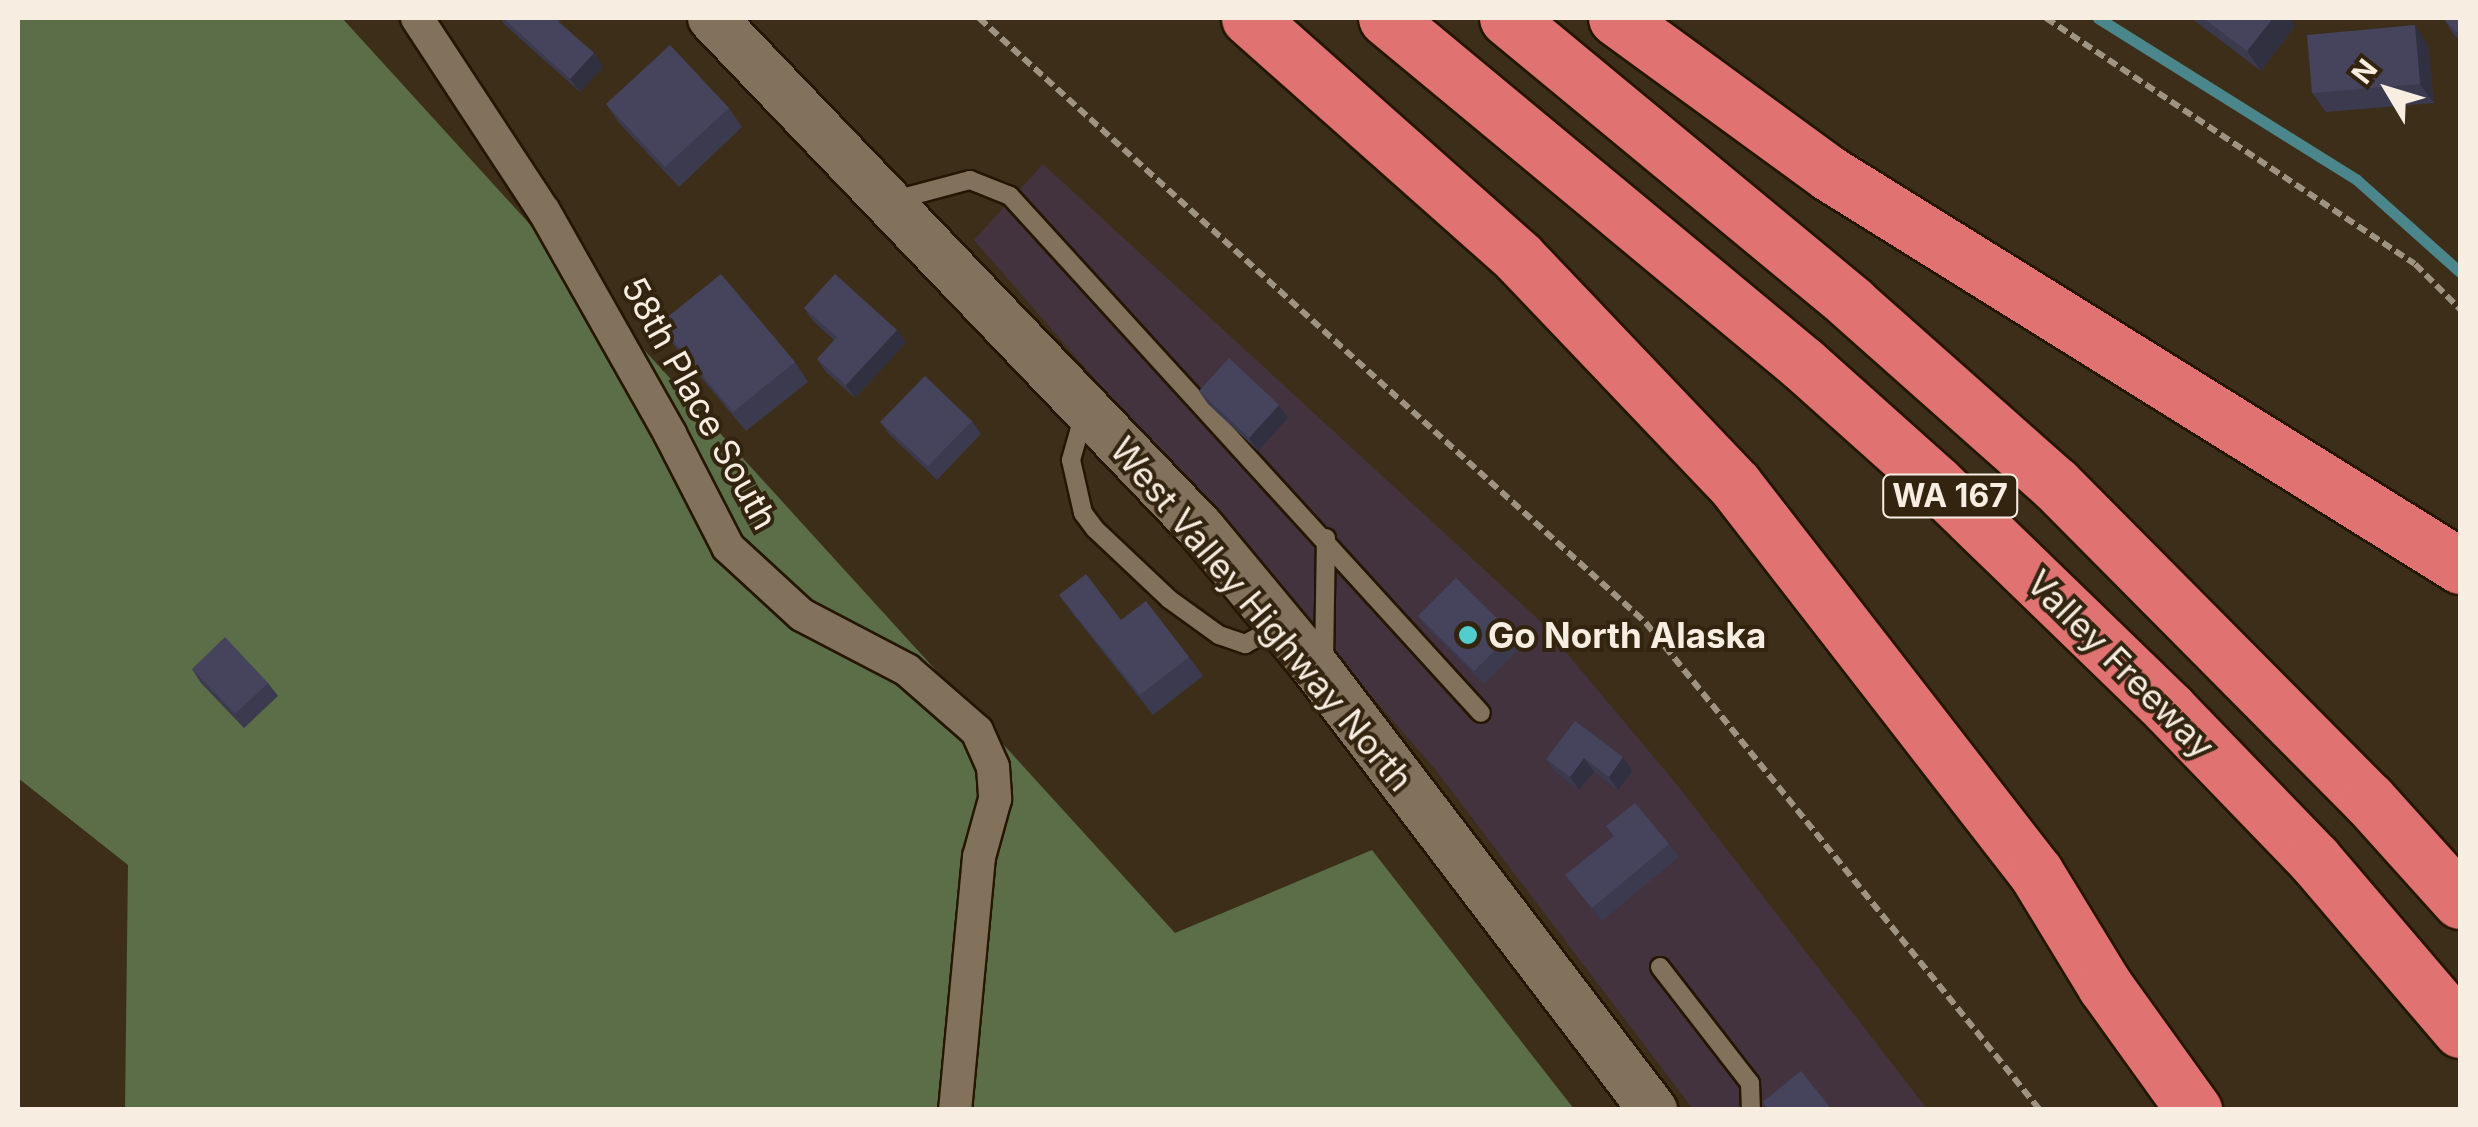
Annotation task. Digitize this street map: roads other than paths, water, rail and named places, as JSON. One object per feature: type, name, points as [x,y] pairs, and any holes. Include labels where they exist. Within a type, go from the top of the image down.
[{"type":"highway","points":[[1250,18],[1518,257],[1735,485],[2036,873],[2105,986],[2194,1110]]},
{"type":"highway","name":"Valley Freeway","points":[[1386,18],[1803,364],[1936,483],[2170,710],[2288,832],[2460,1030]]},
{"type":"highway","name":"WA 167","points":[[1507,18],[1851,303],[2055,484],[2370,800],[2460,900]]},
{"type":"highway","points":[[1616,18],[1830,174],[2460,566]]},
{"type":"main road","name":"West Valley Highway North","points":[[712,18],[1086,404],[1202,530],[1324,679],[1653,1110]]},
{"type":"street","name":"58th Place South","points":[[418,18],[544,210],[670,434],[728,547],[802,615],[907,670],[976,731],[985,749],[993,767],[995,798],[979,857],[954,1110]]},
{"type":"lane","points":[[890,201],[970,180],[1010,196],[1326,538],[1481,713]]},
{"type":"lane","points":[[1086,404],[1070,460],[1083,513],[1095,528],[1169,599],[1220,635],[1244,644],[1281,625]]},
{"type":"lane","points":[[1324,679],[1326,538]]},
{"type":"lane","points":[[1660,967],[1750,1083],[1752,1110]]},
{"type":"waterway","points":[[2098,18],[2357,180],[2460,272]]},
{"type":"place","name":"Go North Alaska","points":[[1468,635]]}]
